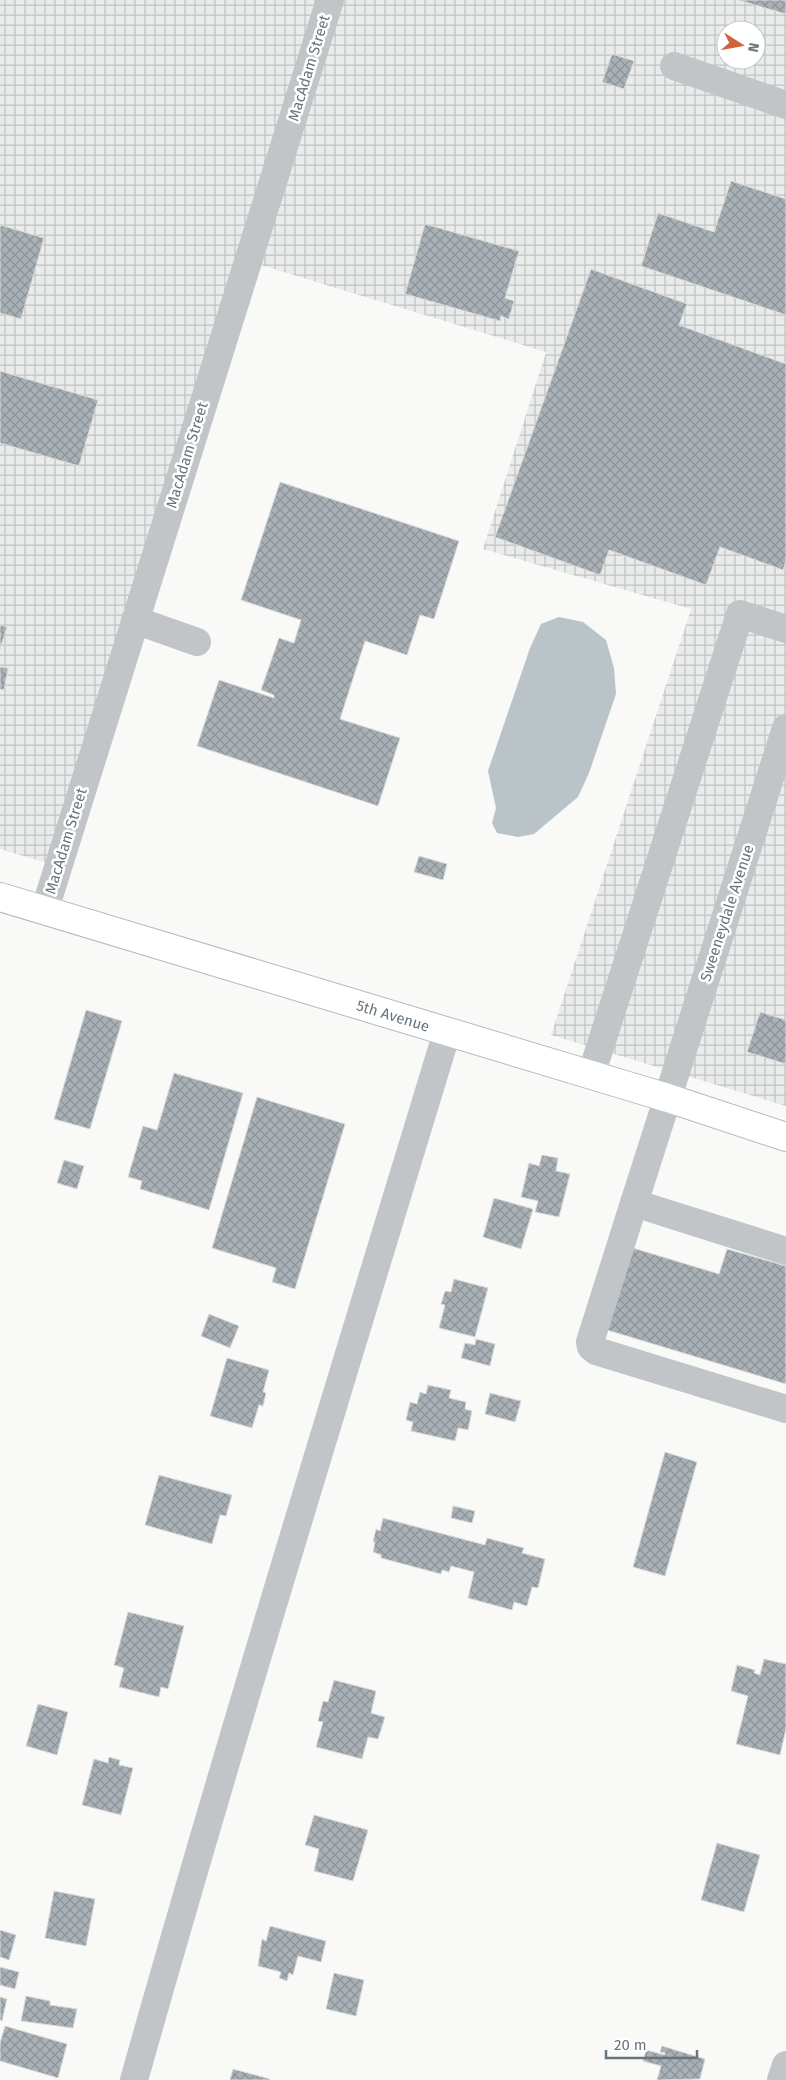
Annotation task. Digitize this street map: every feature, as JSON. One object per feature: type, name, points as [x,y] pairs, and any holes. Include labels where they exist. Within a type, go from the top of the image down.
[{"type":"main road","name":"5th Avenue","points":[[0,897],[668,1098],[786,1137]]},
{"type":"street","name":"MacAdam Street","points":[[45,910],[330,0]]},
{"type":"street","points":[[674,66],[786,105]]},
{"type":"street","points":[[591,1075],[740,614],[786,629]]},
{"type":"street","points":[[135,620],[197,642]]},
{"type":"street","name":"Sweeneydale Avenue","points":[[786,728],[590,1342],[591,1348],[596,1351],[786,1409]]},
{"type":"street","points":[[134,2080],[168,1959],[335,1400],[448,1032]]},
{"type":"street","points":[[634,1203],[786,1251]]},
{"type":"street","points":[[781,2080],[786,2064]]},
{"type":"shaded area","points":[[0,0],[786,0],[786,1106],[551,1035],[691,609],[483,549],[546,352],[244,260],[57,866],[0,849]]},
{"type":"shaded area","points":[[559,617],[583,622],[606,640],[614,668],[616,694],[589,773],[578,797],[534,834],[518,837],[497,833],[492,823],[496,808],[488,771],[530,648],[541,624]]},
{"type":"building","points":[[738,0],[786,0],[786,14]]},
{"type":"building","points":[[612,54],[634,61],[624,89],[602,82]]},
{"type":"building","points":[[731,181],[786,199],[786,315],[641,266],[658,213],[714,232]]},
{"type":"building","points":[[425,224],[519,251],[505,298],[514,301],[509,319],[501,316],[500,321],[405,294]]},
{"type":"building","points":[[0,225],[44,238],[21,319],[0,313]]},
{"type":"building","points":[[591,269],[687,304],[679,325],[786,364],[786,561],[783,570],[720,547],[706,585],[609,550],[600,575],[495,537]]},
{"type":"building","points":[[0,371],[98,400],[79,466],[0,443]]},
{"type":"building","points":[[280,482],[459,541],[434,619],[420,615],[407,655],[365,641],[340,719],[400,738],[378,806],[197,746],[219,680],[274,698],[274,695],[261,690],[279,638],[294,643],[301,620],[241,600]]},
{"type":"building","points":[[0,625],[7,627],[0,649]]},
{"type":"building","points":[[0,667],[8,668],[4,690],[0,689]]},
{"type":"building","points":[[419,856],[447,864],[443,880],[414,872]]},
{"type":"building","points":[[86,1010],[122,1021],[90,1129],[54,1119]]},
{"type":"building","points":[[760,1012],[786,1020],[786,1064],[747,1052]]},
{"type":"building","points":[[174,1073],[243,1093],[209,1210],[140,1189],[142,1181],[128,1177],[143,1126],[157,1130]]},
{"type":"building","points":[[257,1097],[345,1124],[295,1289],[272,1282],[276,1268],[212,1248]]},
{"type":"building","points":[[542,1155],[558,1158],[556,1171],[570,1174],[559,1217],[535,1212],[538,1201],[521,1197],[529,1163],[539,1166]]},
{"type":"building","points":[[64,1160],[84,1166],[77,1189],[57,1183]]},
{"type":"building","points":[[494,1198],[533,1209],[521,1249],[483,1237]]},
{"type":"building","points":[[633,1248],[719,1274],[727,1249],[786,1266],[786,1384],[607,1330]]},
{"type":"building","points":[[454,1279],[488,1288],[475,1337],[439,1328],[445,1305],[441,1304],[445,1291],[451,1292]]},
{"type":"building","points":[[209,1314],[239,1326],[230,1348],[201,1336]]},
{"type":"building","points":[[476,1339],[495,1344],[490,1366],[461,1358],[465,1343],[475,1345]]},
{"type":"building","points":[[227,1358],[269,1370],[263,1392],[266,1393],[263,1406],[259,1405],[252,1428],[210,1416]]},
{"type":"building","points":[[428,1385],[451,1390],[449,1398],[466,1402],[465,1409],[472,1411],[468,1430],[458,1428],[455,1441],[411,1431],[413,1422],[406,1420],[410,1402],[417,1404],[420,1392],[426,1394]]},
{"type":"building","points":[[490,1393],[521,1401],[515,1422],[485,1414]]},
{"type":"building","points":[[665,1452],[697,1462],[665,1576],[633,1567]]},
{"type":"building","points":[[159,1475],[232,1495],[226,1516],[220,1515],[212,1544],[145,1525]]},
{"type":"building","points":[[453,1506],[475,1511],[472,1523],[451,1518]]},
{"type":"building","points":[[383,1518],[485,1545],[487,1538],[524,1548],[522,1553],[545,1559],[538,1588],[532,1587],[527,1606],[514,1602],[512,1610],[468,1598],[474,1572],[451,1566],[449,1572],[442,1570],[441,1574],[381,1558],[381,1555],[373,1552],[376,1529],[380,1531]]},
{"type":"building","points":[[128,1612],[184,1626],[168,1689],[161,1687],[159,1697],[119,1687],[124,1668],[114,1665]]},
{"type":"building","points":[[764,1659],[786,1664],[786,1729],[780,1755],[736,1744],[748,1696],[731,1691],[737,1665],[755,1670],[754,1673],[760,1675]]},
{"type":"building","points":[[334,1680],[376,1691],[371,1713],[385,1717],[378,1739],[368,1737],[362,1759],[316,1747],[323,1722],[318,1721],[323,1701],[328,1702]]},
{"type":"building","points":[[38,1704],[68,1712],[57,1755],[26,1746]]},
{"type":"building","points":[[109,1757],[120,1760],[119,1765],[133,1768],[121,1815],[82,1805],[94,1759],[108,1763]]},
{"type":"building","points":[[314,1815],[368,1830],[353,1881],[314,1871],[319,1849],[305,1845]]},
{"type":"building","points":[[717,1843],[760,1855],[744,1912],[701,1900]]},
{"type":"building","points":[[54,1891],[95,1899],[86,1946],[45,1938]]},
{"type":"building","points":[[270,1926],[326,1941],[321,1962],[298,1956],[293,1975],[289,1973],[287,1981],[279,1978],[281,1972],[258,1966],[262,1939],[266,1941]]},
{"type":"building","points":[[0,1930],[16,1935],[9,1960],[0,1957]]},
{"type":"building","points":[[0,1967],[19,1972],[15,1989],[0,1985]]},
{"type":"building","points":[[334,1973],[364,1980],[356,2016],[326,2009]]},
{"type":"building","points":[[26,1996],[50,2001],[50,2005],[77,2009],[73,2028],[21,2021]]},
{"type":"building","points":[[0,1997],[7,1999],[2,2021],[0,2020]]},
{"type":"building","points":[[5,2026],[67,2044],[58,2078],[0,2061],[0,2043]]},
{"type":"building","points":[[662,2046],[705,2059],[700,2079],[657,2080],[661,2066],[643,2061],[646,2050],[665,2055],[665,2053],[660,2052]]},
{"type":"building","points":[[233,2069],[270,2079],[230,2080]]}]
